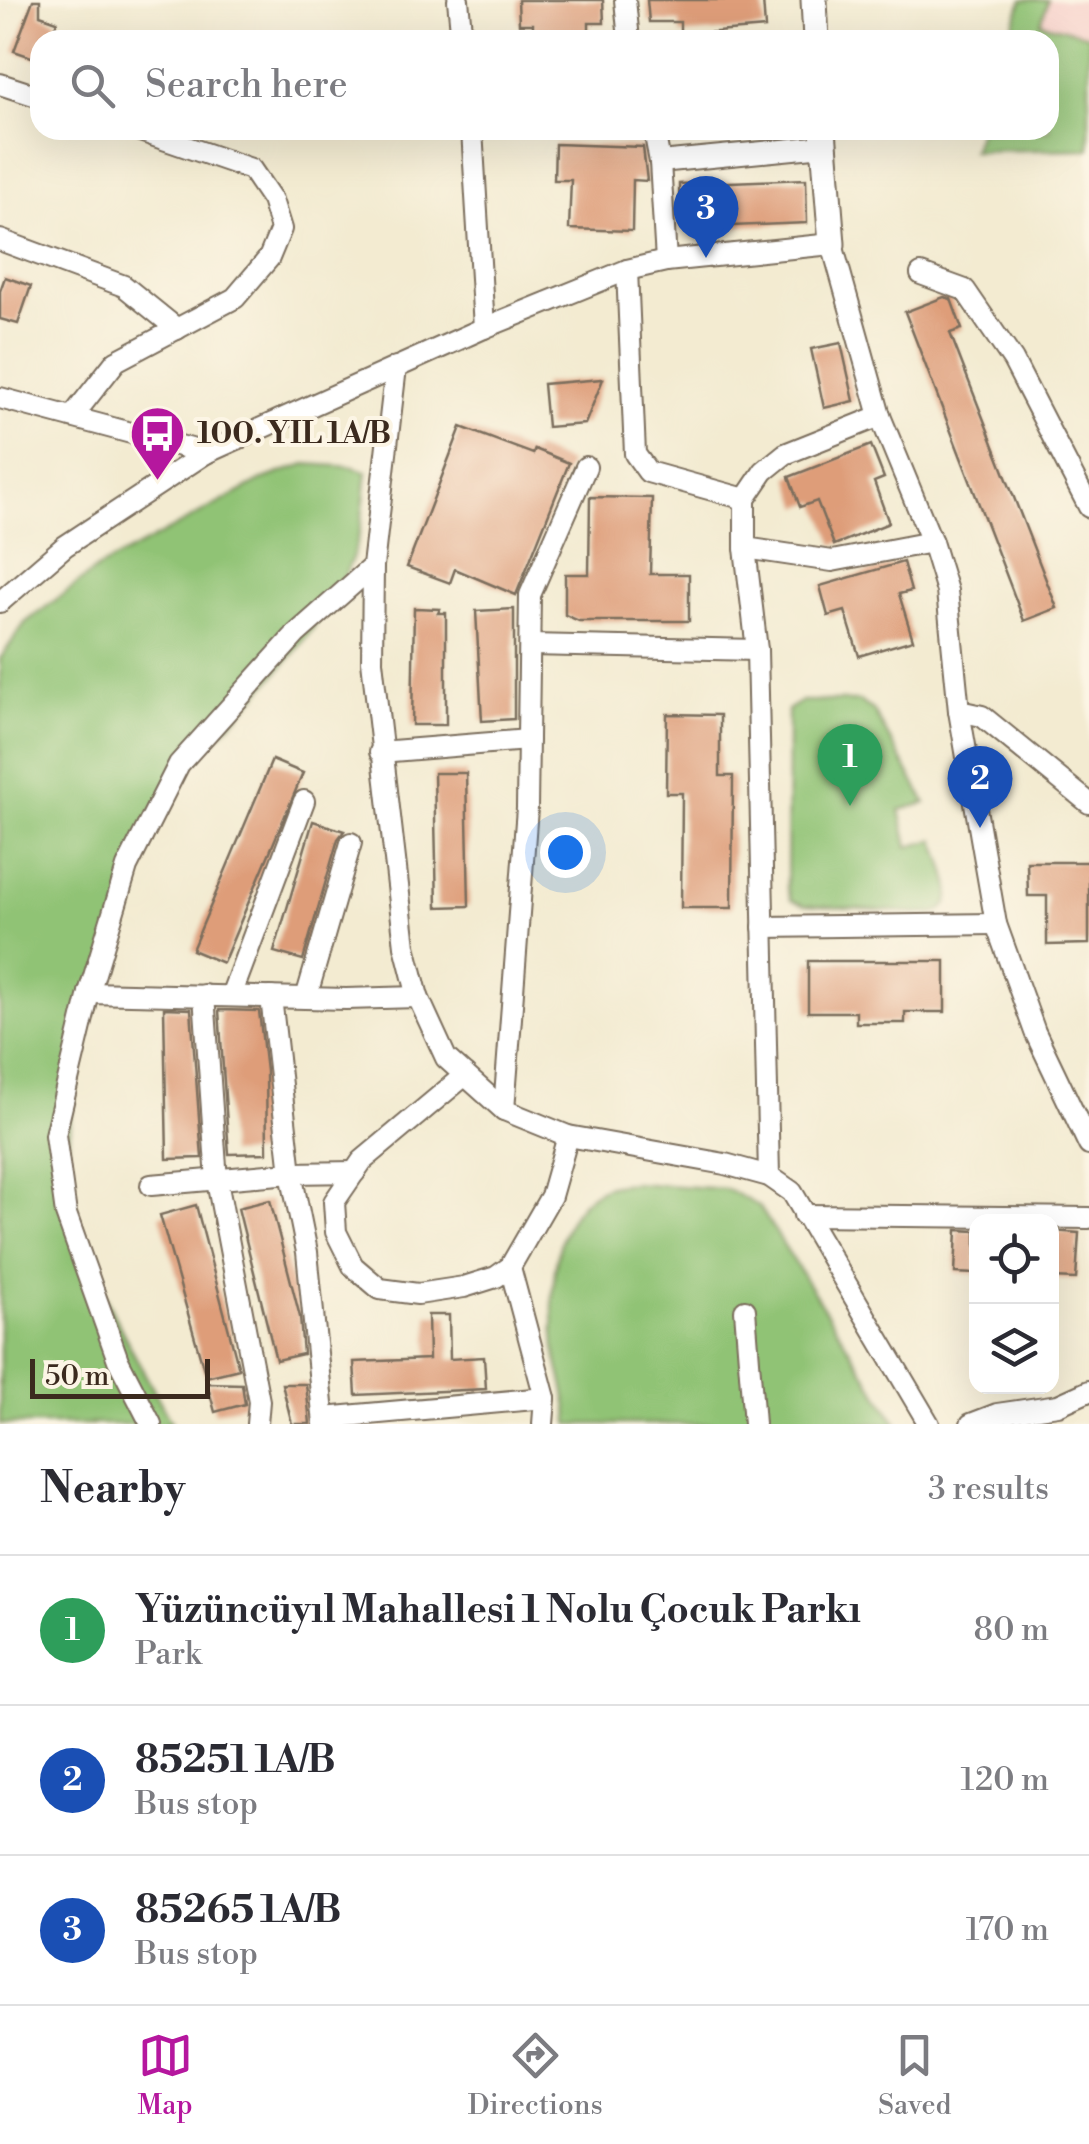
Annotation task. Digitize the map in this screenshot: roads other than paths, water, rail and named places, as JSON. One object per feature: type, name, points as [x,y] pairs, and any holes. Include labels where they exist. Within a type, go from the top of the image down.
[{"type":"street","points":[[458,0],[461,30]]},
{"type":"street","points":[[625,0],[628,30]]},
{"type":"street","points":[[814,0],[816,30]]},
{"type":"street","points":[[0,84],[30,94]]},
{"type":"street","points":[[72,417],[116,361],[235,298],[269,258],[281,229],[272,200],[251,169],[167,140]]},
{"type":"street","points":[[473,140],[484,328]]},
{"type":"street","points":[[656,140],[666,262]]},
{"type":"street","points":[[660,162],[810,140]]},
{"type":"street","points":[[824,140],[832,244],[880,416],[932,542],[947,591],[959,711],[996,924],[1034,1032],[1079,1108],[1089,1145]]},
{"type":"street","points":[[0,240],[124,286],[177,329]]},
{"type":"street","points":[[0,602],[65,546],[206,453],[484,328],[627,270],[666,262],[832,244]]},
{"type":"street","points":[[627,270],[635,454],[648,472],[745,500]]},
{"type":"street","points":[[922,274],[966,290],[1013,360],[1089,506]]},
{"type":"street","points":[[396,367],[373,566],[372,661],[406,946],[418,997],[446,1058],[504,1110],[568,1136],[724,1164],[769,1176],[792,1192],[930,1424]]},
{"type":"street","points":[[0,398],[206,453]]},
{"type":"street","points":[[769,1176],[758,650],[746,548],[745,500],[764,471],[785,454],[880,416]]},
{"type":"street","points":[[504,1110],[528,808],[530,595],[586,467]]},
{"type":"street","points":[[746,548],[832,560],[932,542]]},
{"type":"street","points":[[150,1424],[118,1360],[66,1214],[55,1135],[89,992],[127,867],[180,764],[296,634],[373,566]]},
{"type":"street","points":[[530,644],[758,650]]},
{"type":"street","points":[[959,711],[982,716],[1089,803]]},
{"type":"street","points":[[380,752],[528,740]]},
{"type":"street","points":[[232,996],[304,801]]},
{"type":"street","points":[[306,998],[351,843]]},
{"type":"street","points":[[763,927],[996,924]]},
{"type":"street","points":[[89,992],[418,997]]},
{"type":"street","points":[[204,996],[217,1181],[259,1401],[257,1424]]},
{"type":"street","points":[[271,997],[291,1173],[307,1252],[324,1421],[545,1398]]},
{"type":"street","points":[[465,1076],[362,1161],[334,1202],[336,1232],[353,1266],[380,1289],[418,1294],[464,1288],[496,1277],[510,1267],[550,1196],[568,1136]]},
{"type":"street","points":[[151,1185],[291,1173],[355,1172]]},
{"type":"street","points":[[804,1215],[1089,1218]]},
{"type":"street","points":[[510,1267],[545,1398],[543,1424]]},
{"type":"street","points":[[745,1310],[754,1424]]},
{"type":"street","points":[[972,1424],[997,1414],[1058,1405],[1089,1391]]},
{"type":"place","name":"85265 1A/B","points":[[706,258]]},
{"type":"place","name":"100. YIL 1A/B","points":[[158,483]]},
{"type":"place","name":"Yüzüncüyıl Mahallesi 1 Nolu Çocuk Parkı","points":[[850,806]]},
{"type":"place","name":"85251 1A/B","points":[[980,828]]}]
